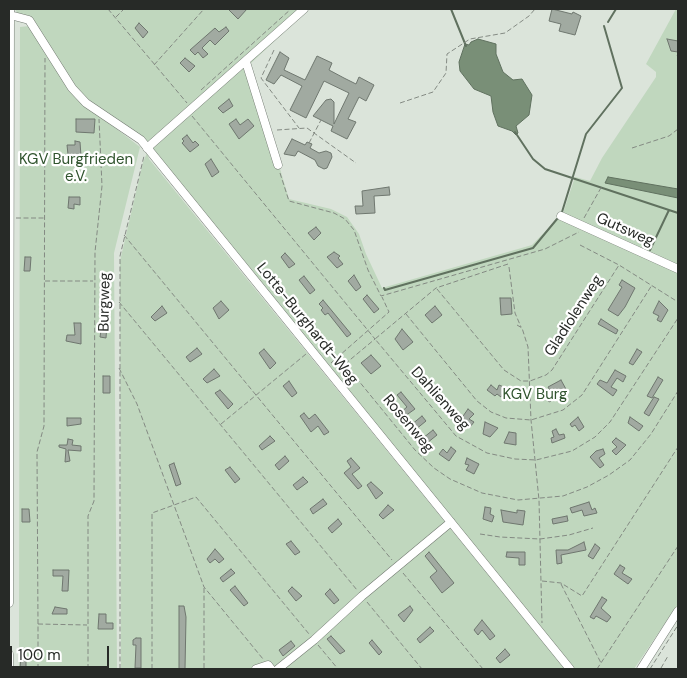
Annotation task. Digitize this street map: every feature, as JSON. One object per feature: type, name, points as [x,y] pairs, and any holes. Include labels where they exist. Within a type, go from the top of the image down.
[{"type":"street","points":[[147,148],[189,113],[304,9]]},
{"type":"street","points":[[9,603],[10,12]]},
{"type":"street","name":"Lotte-Burghardt-Weg","points":[[10,12],[29,20],[72,88],[86,103],[140,140],[147,148],[570,669]]},
{"type":"street","points":[[246,62],[278,165]]},
{"type":"street","points":[[268,132],[277,130]]},
{"type":"street","name":"Gutsweg","points":[[561,216],[678,269]]},
{"type":"street","points":[[278,669],[450,522]]},
{"type":"street","points":[[641,669],[678,611]]},
{"type":"street","points":[[9,654],[9,669]]},
{"type":"street","points":[[256,669],[270,667]]},
{"type":"path","points":[[108,9],[186,104],[193,98]]},
{"type":"path","points":[[116,18],[124,9]]},
{"type":"path","points":[[154,66],[204,9]]},
{"type":"path","points":[[200,91],[291,9]]},
{"type":"path","points":[[400,102],[433,92],[446,73],[447,54],[477,36],[505,33],[529,16],[535,9]]},
{"type":"path","points":[[38,669],[37,452],[44,426],[45,45]]},
{"type":"path","points":[[274,50],[261,78],[299,128]]},
{"type":"path","points":[[88,669],[88,516],[94,501],[94,281],[102,186],[98,111]]},
{"type":"path","points":[[189,113],[375,339],[436,288],[508,264]]},
{"type":"path","points":[[310,143],[321,120]]},
{"type":"path","points":[[277,130],[299,128],[315,132],[356,163]]},
{"type":"path","points":[[632,148],[669,136],[678,129]]},
{"type":"path","name":"Burgweg","points":[[120,669],[118,301],[120,256],[147,148]]},
{"type":"path","points":[[278,165],[289,201],[334,213],[345,219],[354,230],[368,270],[389,312],[325,368]]},
{"type":"path","points":[[381,296],[545,249],[565,241],[583,226],[602,186]]},
{"type":"path","points":[[10,218],[44,218]]},
{"type":"path","points":[[124,234],[483,669]]},
{"type":"path","points":[[580,245],[619,265],[678,302]]},
{"type":"path","name":"Gladiolenweg","points":[[530,381],[546,375],[552,370],[619,265]]},
{"type":"path","points":[[509,267],[515,313],[528,347],[531,420],[536,460],[543,637]]},
{"type":"path","points":[[45,281],[94,281]]},
{"type":"path","points":[[406,313],[477,401],[491,412],[506,418],[531,420],[563,410],[582,396],[652,285]]},
{"type":"path","points":[[436,288],[504,370],[521,381],[530,381]]},
{"type":"path","points":[[118,301],[422,669]]},
{"type":"path","name":"Dahlienweg","points":[[375,339],[456,436],[487,453],[515,459],[536,460],[572,451],[595,437],[610,422],[678,318]]},
{"type":"path","points":[[517,325],[522,328]]},
{"type":"path","name":"Rosenweg","points":[[375,339],[345,364],[424,460],[450,479],[482,493],[518,500],[538,500],[563,496],[587,487],[610,475],[630,460],[651,434],[678,391]]},
{"type":"path","points":[[220,425],[310,350]]},
{"type":"path","points":[[118,367],[137,404],[204,587],[270,667]]},
{"type":"path","points":[[541,581],[561,584],[582,596],[678,447]]},
{"type":"path","points":[[152,669],[152,513],[196,497],[338,669]]},
{"type":"path","points":[[480,534],[513,539],[540,539],[569,535],[593,528]]},
{"type":"path","points":[[597,669],[678,546]]},
{"type":"path","points":[[561,584],[602,664]]},
{"type":"path","points":[[204,587],[204,669]]},
{"type":"path","points":[[38,624],[88,625]]},
{"type":"path","points":[[650,669],[678,626]]},
{"type":"path","points":[[661,668],[668,656]]},
{"type":"green space","name":"KGV Burg","points":[[15,9],[309,9],[249,65],[289,199],[331,209],[347,217],[359,234],[382,288],[532,245],[563,213],[575,177],[590,181],[602,158],[656,77],[656,72],[646,64],[676,9],[678,9],[678,604],[634,669],[571,669],[141,140],[86,103],[29,20],[20,18]]},
{"type":"green space","name":"KGV Burgfrieden e.V.","points":[[29,26],[74,96],[140,147],[114,253],[117,669],[19,669],[20,27]]},
{"type":"green space","points":[[147,153],[149,159],[565,669],[121,669],[120,261],[143,162]]},
{"type":"shaded area","points":[[478,39],[496,44],[496,54],[503,72],[513,80],[522,79],[532,95],[529,115],[516,126],[518,133],[516,135],[512,131],[498,126],[493,112],[491,96],[474,89],[460,71],[459,62],[465,44],[469,45]]},
{"type":"shaded area","points":[[608,177],[678,189],[678,198],[605,183]]},
{"type":"building","points":[[228,9],[247,9],[238,19]]},
{"type":"building","points":[[552,9],[572,14],[573,12],[581,16],[575,35],[559,31],[561,24],[549,21]]},
{"type":"building","points":[[139,23],[148,32],[143,38],[135,28]]},
{"type":"building","points":[[226,27],[229,31],[215,45],[210,40],[202,48],[208,54],[203,58],[198,52],[195,55],[190,50],[215,28],[219,32]]},
{"type":"building","points":[[667,39],[678,41],[678,52],[671,51]]},
{"type":"building","points":[[280,52],[289,58],[284,70],[305,80],[317,56],[332,63],[329,70],[344,78],[356,84],[359,77],[374,85],[366,101],[359,97],[348,119],[356,122],[347,139],[331,131],[333,126],[313,116],[326,100],[331,99],[334,102],[334,124],[349,93],[324,81],[306,118],[290,110],[302,86],[281,75],[274,84],[266,80]]},
{"type":"building","points":[[185,58],[195,66],[189,72],[180,63]]},
{"type":"building","points":[[229,99],[233,106],[223,113],[218,108]]},
{"type":"building","points":[[76,119],[95,119],[94,133],[76,132]]},
{"type":"building","points":[[236,119],[240,125],[248,119],[254,126],[239,139],[229,124]]},
{"type":"building","points":[[187,135],[193,143],[195,141],[199,145],[190,152],[182,143],[184,141],[182,139]]},
{"type":"building","points":[[292,139],[305,145],[307,142],[312,144],[310,148],[319,153],[326,151],[331,153],[332,157],[327,168],[324,169],[318,166],[315,160],[298,151],[295,156],[284,154]]},
{"type":"building","points":[[75,141],[80,142],[81,156],[74,156],[74,164],[69,164],[67,145],[75,145]]},
{"type":"building","points":[[211,159],[219,172],[212,177],[205,164]]},
{"type":"building","points":[[389,187],[390,195],[374,196],[375,213],[356,214],[355,206],[363,206],[362,191]]},
{"type":"building","points":[[69,197],[80,197],[80,205],[74,204],[74,209],[68,208]]},
{"type":"building","points":[[316,227],[321,233],[314,240],[308,233]]},
{"type":"building","points":[[334,252],[340,256],[338,258],[343,264],[337,268],[327,257]]},
{"type":"building","points":[[285,253],[295,264],[289,268],[281,257]]},
{"type":"building","points":[[25,257],[31,257],[30,271],[24,271]]},
{"type":"building","points":[[354,275],[361,287],[356,291],[348,281]]},
{"type":"building","points":[[304,276],[315,290],[310,294],[299,280]]},
{"type":"building","points":[[622,280],[635,288],[618,316],[608,310],[622,287],[619,285]]},
{"type":"building","points":[[367,295],[379,309],[374,313],[363,299]]},
{"type":"building","points":[[500,298],[511,298],[512,314],[501,315]]},
{"type":"building","points":[[323,300],[351,334],[347,337],[328,313],[325,315],[321,310],[323,308],[319,304]]},
{"type":"building","points":[[221,301],[229,310],[219,319],[213,308]]},
{"type":"building","points":[[659,301],[668,310],[661,322],[657,320],[659,316],[653,313]]},
{"type":"building","points":[[162,306],[167,313],[155,321],[151,317]]},
{"type":"building","points":[[435,306],[442,315],[432,323],[425,315]]},
{"type":"building","points":[[601,319],[618,330],[616,334],[598,324]]},
{"type":"building","points":[[74,323],[81,323],[81,344],[66,341],[67,335],[75,335]]},
{"type":"building","points":[[102,324],[107,324],[106,338],[100,337]]},
{"type":"building","points":[[402,329],[413,342],[403,350],[395,339]]},
{"type":"building","points":[[197,348],[202,354],[190,362],[186,357]]},
{"type":"building","points":[[264,349],[276,363],[270,369],[259,353]]},
{"type":"building","points":[[637,349],[642,352],[633,365],[629,363]]},
{"type":"building","points":[[371,355],[381,366],[371,374],[361,363]]},
{"type":"building","points":[[214,369],[220,376],[207,383],[203,379]]},
{"type":"building","points":[[615,370],[626,376],[623,382],[617,378],[611,387],[617,390],[613,396],[597,384],[600,380],[607,383]]},
{"type":"building","points":[[103,376],[110,376],[110,393],[103,393]]},
{"type":"building","points":[[658,377],[663,380],[652,398],[647,396]]},
{"type":"building","points":[[561,380],[567,391],[549,402],[546,396],[552,394],[548,387]]},
{"type":"building","points":[[289,381],[297,393],[292,397],[283,386]]},
{"type":"building","points":[[491,385],[497,390],[499,385],[513,391],[510,397],[503,393],[501,397],[497,394],[495,396],[487,390]]},
{"type":"building","points":[[220,390],[233,404],[228,409],[215,393]]},
{"type":"building","points":[[401,392],[415,409],[405,416],[401,412],[407,407],[397,395]]},
{"type":"building","points":[[654,397],[659,399],[649,416],[644,413]]},
{"type":"building","points":[[468,409],[474,414],[469,419],[474,422],[470,427],[461,419]]},
{"type":"building","points":[[304,413],[309,419],[315,414],[329,432],[324,435],[318,426],[311,432],[300,416]]},
{"type":"building","points":[[422,416],[426,421],[415,430],[411,425]]},
{"type":"building","points":[[578,417],[584,427],[579,431],[575,425],[572,427],[570,424]]},
{"type":"building","points":[[630,417],[643,426],[639,431],[628,423]]},
{"type":"building","points":[[67,418],[81,418],[81,424],[67,426]]},
{"type":"building","points":[[485,422],[498,428],[490,437],[483,434]]},
{"type":"building","points":[[556,429],[559,435],[564,434],[565,438],[552,443],[551,438],[554,437],[552,431]]},
{"type":"building","points":[[433,430],[437,435],[427,443],[423,438]]},
{"type":"building","points":[[509,432],[516,433],[516,445],[504,443]]},
{"type":"building","points":[[270,436],[275,441],[262,450],[259,446]]},
{"type":"building","points":[[616,438],[626,445],[616,455],[612,451],[617,447],[612,442]]},
{"type":"building","points":[[68,439],[73,440],[72,445],[81,446],[81,451],[68,450],[70,461],[65,462],[66,449],[59,447],[59,445],[67,445]]},
{"type":"building","points":[[451,447],[456,451],[449,461],[439,454],[443,449],[447,453]]},
{"type":"building","points":[[603,449],[605,454],[599,458],[604,465],[600,468],[590,457],[596,451]]},
{"type":"building","points":[[285,456],[289,461],[279,470],[275,465]]},
{"type":"building","points":[[351,458],[360,468],[352,474],[362,486],[358,489],[344,473],[351,467],[347,461]]},
{"type":"building","points":[[467,458],[479,464],[474,474],[466,470],[469,465],[465,464]]},
{"type":"building","points":[[174,463],[181,484],[176,486],[169,465]]},
{"type":"building","points":[[230,467],[240,479],[235,483],[225,470]]},
{"type":"building","points":[[303,477],[308,482],[297,490],[293,485]]},
{"type":"building","points":[[371,482],[383,493],[376,499],[367,485]]},
{"type":"building","points":[[323,499],[327,504],[313,514],[310,509]]},
{"type":"building","points":[[589,502],[592,510],[595,508],[597,513],[584,516],[582,510],[572,513],[570,508]]},
{"type":"building","points":[[388,505],[394,510],[383,519],[379,515]]},
{"type":"building","points":[[485,507],[491,508],[490,514],[494,516],[492,522],[483,519]]},
{"type":"building","points":[[22,509],[29,509],[30,522],[22,522]]},
{"type":"building","points":[[501,510],[517,513],[517,510],[525,511],[523,525],[503,522]]},
{"type":"building","points":[[567,516],[568,521],[553,524],[552,519]]},
{"type":"building","points":[[338,519],[342,524],[332,533],[328,528]]},
{"type":"building","points":[[291,541],[300,552],[295,555],[286,544]]},
{"type":"building","points":[[584,542],[586,550],[561,555],[562,563],[557,564],[556,550],[568,550]]},
{"type":"building","points":[[595,544],[600,548],[593,559],[588,556]]},
{"type":"building","points":[[215,549],[224,559],[219,563],[215,559],[210,563],[207,559]]},
{"type":"building","points":[[429,552],[454,583],[442,593],[430,577],[437,571],[425,556]]},
{"type":"building","points":[[507,552],[525,552],[525,565],[519,565],[519,558],[506,557]]},
{"type":"building","points":[[620,565],[625,568],[622,573],[632,579],[628,584],[614,574]]},
{"type":"building","points":[[231,569],[235,573],[223,582],[220,578]]},
{"type":"building","points":[[53,570],[69,570],[68,591],[62,591],[63,576],[53,576]]},
{"type":"building","points":[[235,586],[248,603],[244,606],[230,590]]},
{"type":"building","points":[[292,587],[302,596],[296,601],[288,591]]},
{"type":"building","points":[[330,589],[339,600],[334,604],[325,594]]},
{"type":"building","points":[[602,597],[607,600],[601,608],[611,617],[607,622],[596,616],[594,619],[590,617]]},
{"type":"building","points":[[179,606],[184,606],[186,617],[185,669],[179,669]]},
{"type":"building","points":[[410,606],[413,610],[404,622],[398,615]]},
{"type":"building","points":[[55,607],[67,609],[67,614],[52,614]]},
{"type":"building","points":[[99,614],[106,614],[106,623],[113,623],[113,629],[98,629]]},
{"type":"building","points":[[482,620],[495,636],[490,640],[482,630],[478,635],[474,630]]},
{"type":"building","points":[[430,627],[434,631],[420,643],[417,639]]},
{"type":"building","points":[[331,636],[345,651],[340,654],[327,639]]},
{"type":"building","points":[[141,638],[141,668],[135,668],[136,645],[133,645],[133,640]]},
{"type":"building","points":[[372,640],[382,652],[379,655],[369,643]]},
{"type":"building","points":[[291,641],[295,646],[283,656],[279,650]]},
{"type":"building","points":[[505,649],[510,655],[500,663],[496,658]]},
{"type":"building","points":[[21,655],[26,655],[26,669],[20,669]]},
{"type":"waterway","points":[[451,9],[466,46]]},
{"type":"waterway","points":[[608,22],[616,9]]},
{"type":"waterway","points":[[562,212],[586,134],[622,88],[604,26]]},
{"type":"waterway","points":[[515,132],[533,159],[545,169],[678,213]]},
{"type":"waterway","points":[[650,250],[669,210]]},
{"type":"waterway","points":[[384,288],[385,290],[533,248],[557,219]]}]
